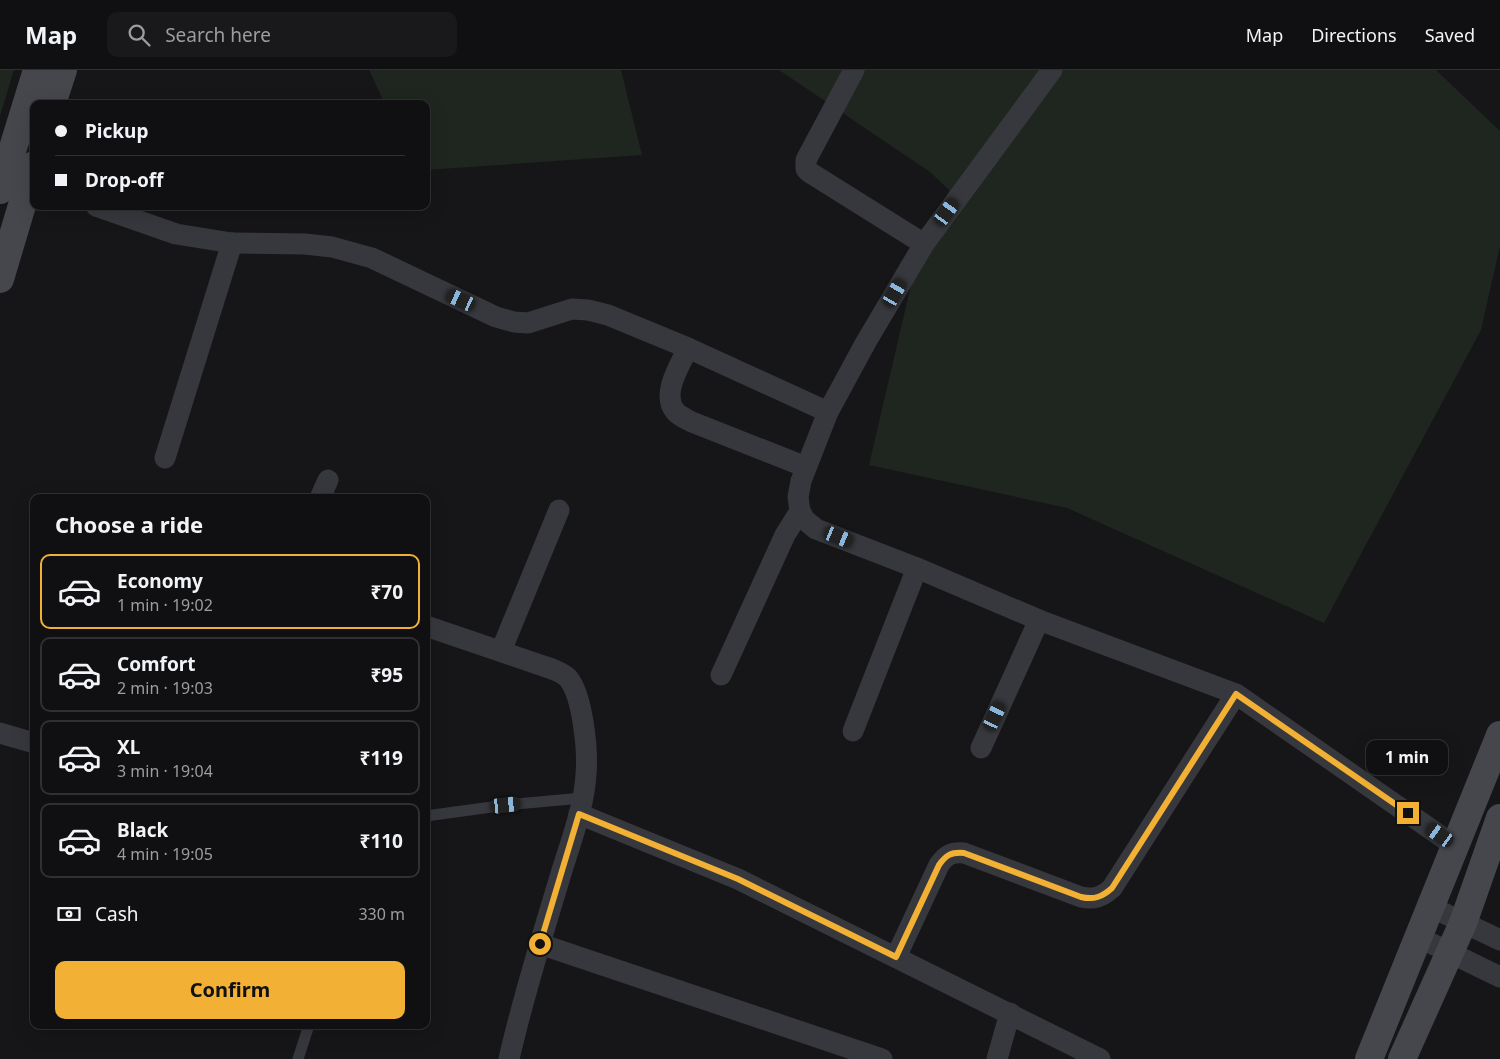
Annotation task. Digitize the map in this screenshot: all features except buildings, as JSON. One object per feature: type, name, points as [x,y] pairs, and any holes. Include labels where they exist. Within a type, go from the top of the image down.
[{"type":"street","points":[[0,190],[37,70]]},
{"type":"street","points":[[53,100],[63,70]]},
{"type":"street","points":[[854,70],[806,160],[806,169],[924,244]]},
{"type":"street","points":[[1052,70],[924,244],[866,342],[828,412],[806,467],[798,498],[800,511],[805,520],[816,529],[917,568],[1039,620],[1236,694],[1455,846]]},
{"type":"street","points":[[0,279],[30,183]]},
{"type":"street","points":[[107,210],[176,234],[232,243],[305,244],[332,247],[372,258],[496,317],[514,322],[528,323],[572,309],[588,310],[608,315],[688,348],[828,412]]},
{"type":"street","points":[[165,458],[232,243]]},
{"type":"street","points":[[688,348],[671,388],[671,405],[676,412],[692,422],[806,467]]},
{"type":"street","points":[[501,651],[559,510]]},
{"type":"street","points":[[721,675],[785,535],[800,511]]},
{"type":"street","points":[[853,732],[917,568]]},
{"type":"street","points":[[981,748],[1039,620]]},
{"type":"street","points":[[430,627],[552,668],[567,677],[575,689],[585,736],[586,774],[581,806],[518,1020],[509,1059]]},
{"type":"street","points":[[896,957],[939,865],[949,854],[955,852],[964,853],[1081,897],[1089,899],[1104,895],[1112,888],[1236,694]]},
{"type":"street","points":[[0,733],[30,742]]},
{"type":"street","points":[[1369,1059],[1500,735]]},
{"type":"street","points":[[581,806],[738,879],[1010,1013],[1089,1056]]},
{"type":"street","points":[[1402,1059],[1463,923],[1500,818]]},
{"type":"street","points":[[1431,907],[1500,940]]},
{"type":"street","points":[[1418,938],[1500,977]]},
{"type":"street","points":[[540,944],[882,1059]]},
{"type":"street","points":[[997,1059],[1010,1013]]},
{"type":"lane","points":[[430,815],[506,805],[581,806]]},
{"type":"lane","points":[[298,1059],[308,1029]]},
{"type":"shaded area","points":[[0,70],[14,70],[0,116]]},
{"type":"shaded area","points":[[369,70],[621,70],[642,155],[430,170],[430,100],[383,100]]},
{"type":"shaded area","points":[[779,70],[1436,70],[1500,131],[1500,246],[1481,330],[1324,623],[1067,508],[869,465],[918,255],[950,191],[930,172]]},
{"type":"route","points":[[540,944],[579,814],[738,879],[896,957],[939,865],[944,858],[955,852],[964,853],[1081,897],[1097,898],[1112,888],[1236,694],[1408,813]]}]
